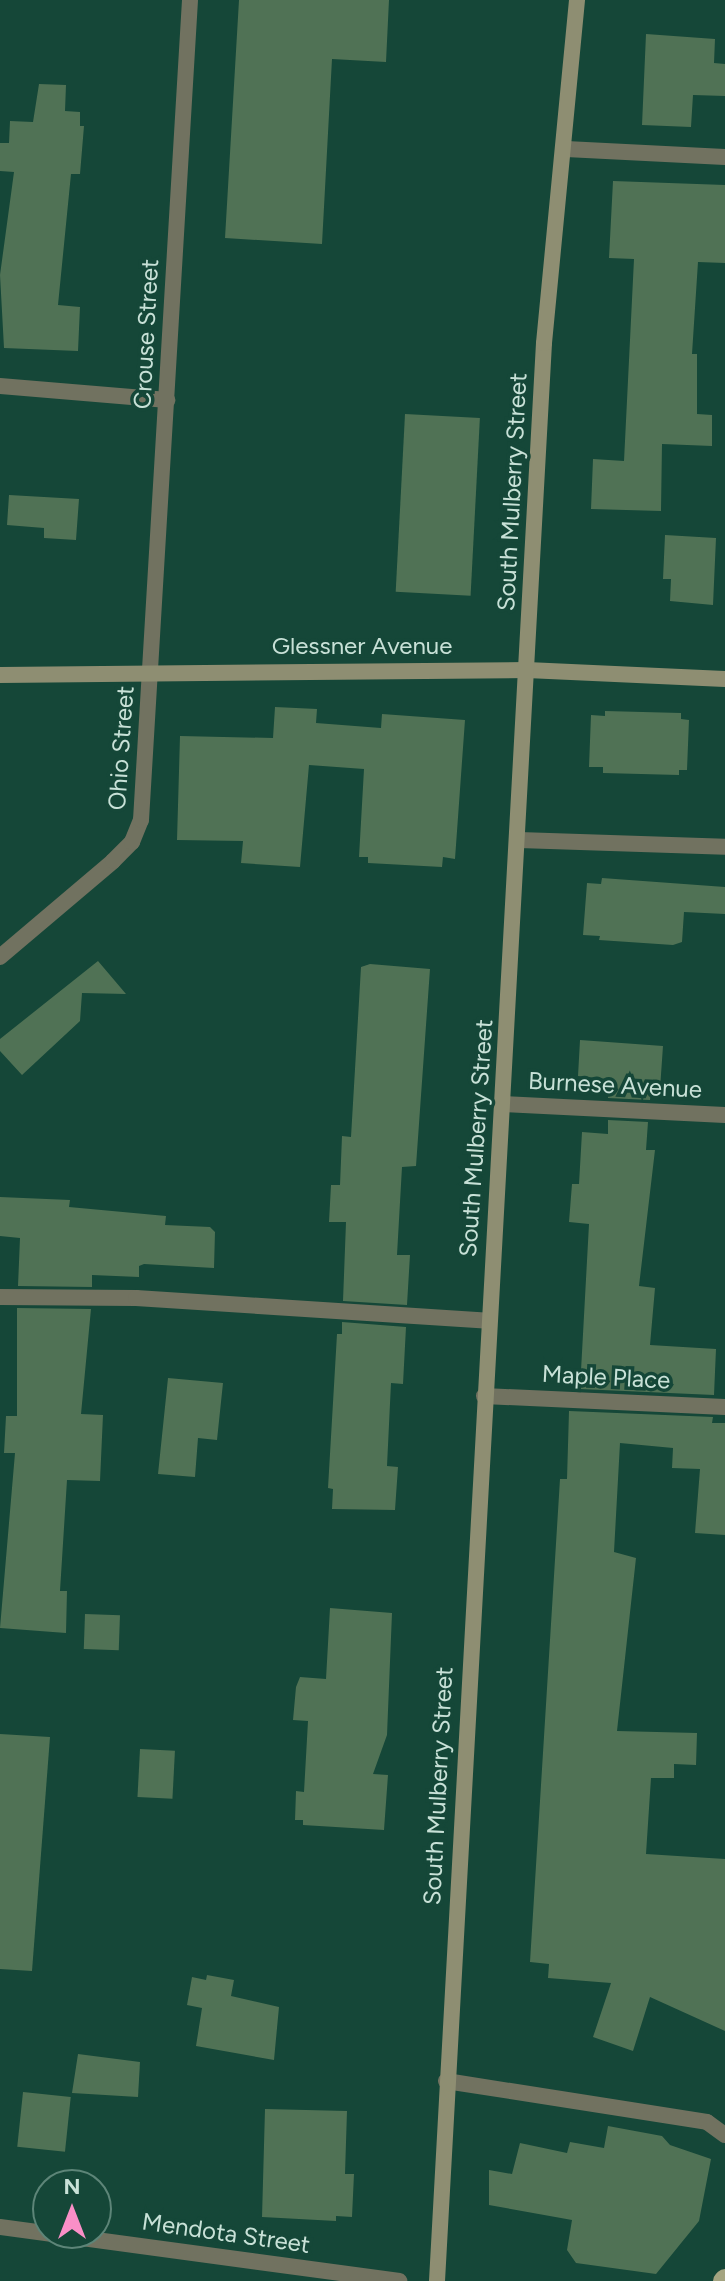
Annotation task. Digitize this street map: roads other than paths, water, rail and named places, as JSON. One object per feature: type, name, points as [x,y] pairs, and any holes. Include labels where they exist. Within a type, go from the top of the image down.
[{"type":"street","name":"Crouse Street","points":[[150,671],[190,0]]},
{"type":"street","name":"South Mulberry Street","points":[[437,2281],[488,1321],[519,840],[544,343],[566,149],[577,0]]},
{"type":"street","points":[[566,149],[725,157]]},
{"type":"street","points":[[0,386],[167,400]]},
{"type":"street","name":"Glessner Avenue","points":[[0,675],[150,671],[527,670],[725,679]]},
{"type":"street","name":"Ohio Street","points":[[0,957],[132,842],[146,782],[150,671]]},
{"type":"street","points":[[519,840],[725,847]]},
{"type":"street","name":"Burnese Avenue","points":[[502,1104],[725,1115]]},
{"type":"street","points":[[0,1297],[136,1298],[488,1321]]},
{"type":"street","name":"Maple Place","points":[[484,1396],[725,1407]]},
{"type":"street","points":[[446,2081],[707,2122],[725,2135]]},
{"type":"street","name":"Mendota Street","points":[[0,2227],[320,2276],[399,2281]]}]
